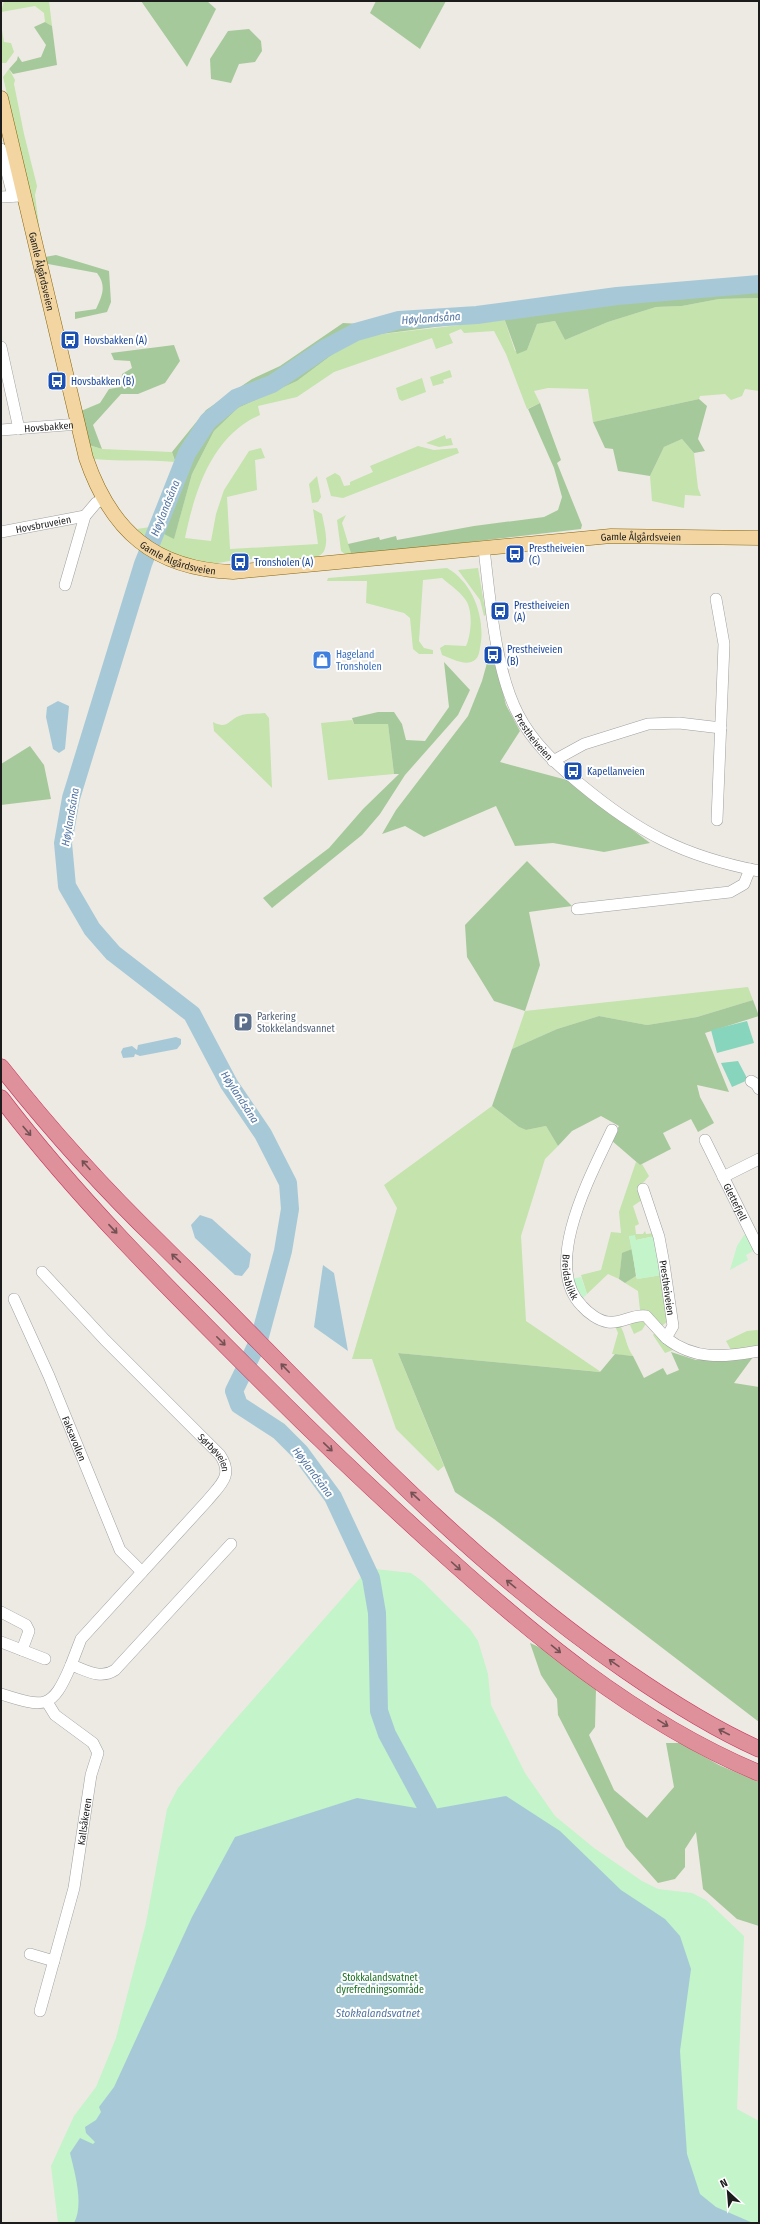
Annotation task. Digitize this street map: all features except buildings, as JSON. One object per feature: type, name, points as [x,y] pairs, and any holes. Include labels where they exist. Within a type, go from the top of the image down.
[{"type":"highway","points":[[3,1069],[18,1089],[119,1201],[204,1285],[312,1396],[491,1567],[573,1634],[667,1698],[709,1724],[759,1749]]},
{"type":"highway","points":[[2,1099],[96,1211],[193,1313],[300,1420],[386,1502],[482,1590],[561,1654],[646,1713],[717,1753],[759,1773]]},
{"type":"main road","name":"Gamle Ålgårdsveien","points":[[1,98],[19,196],[86,458],[103,499],[125,529],[151,551],[192,568],[233,572],[616,536],[759,538]]},
{"type":"street","points":[[1,149],[19,196],[1,196]]},
{"type":"street","name":"Hovsbakken","points":[[1,347],[19,429]]},
{"type":"street","name":"Hovsbakken","points":[[1,430],[78,424]]},
{"type":"street","name":"Hovsbruveien","points":[[65,585],[85,516],[96,503],[103,499]]},
{"type":"street","name":"Hovsbruveien","points":[[1,532],[85,516]]},
{"type":"street","name":"Prestheiveien","points":[[484,549],[500,664],[518,713],[530,735],[553,761],[593,795],[634,826],[698,856],[755,870]]},
{"type":"street","points":[[716,599],[724,644],[717,820]]},
{"type":"street","points":[[553,761],[584,744],[648,724],[679,723],[720,728]]},
{"type":"street","points":[[577,909],[730,892],[744,884],[755,870]]},
{"type":"street","points":[[751,1081],[756,1084],[759,1089]]},
{"type":"street","name":"Breidablikk","points":[[612,1130],[586,1188],[569,1241],[566,1271],[576,1297],[588,1313],[607,1322],[624,1322],[634,1317],[646,1316],[666,1338]]},
{"type":"street","name":"Glettefjell","points":[[705,1140],[759,1249]]},
{"type":"street","name":"Glettefjell","points":[[723,1177],[759,1159]]},
{"type":"street","name":"Prestheiveien","points":[[642,1189],[660,1237],[673,1326],[666,1338]]},
{"type":"street","name":"Sørbøveien","points":[[42,1272],[224,1462],[226,1470],[225,1480],[81,1639],[60,1690],[47,1702]]},
{"type":"street","name":"Faksavollen","points":[[14,1299],[49,1376],[120,1550],[142,1572]]},
{"type":"street","points":[[666,1338],[678,1348],[690,1353],[720,1356],[759,1351]]},
{"type":"street","points":[[71,1664],[99,1675],[107,1675],[115,1670],[231,1544]]},
{"type":"street","points":[[1,1612],[26,1625],[29,1631],[22,1650]]},
{"type":"street","points":[[1,1642],[45,1659]]},
{"type":"street","points":[[1,1694],[38,1704],[47,1702]]},
{"type":"street","name":"Kallsåkeren","points":[[40,2011],[74,1888],[91,1775],[98,1753],[93,1743],[55,1715],[47,1702]]},
{"type":"street","points":[[30,1954],[54,1961]]},
{"type":"green space","points":[[4,1],[49,1],[52,26],[45,22],[44,13],[35,6],[1,12]]},
{"type":"green space","points":[[141,1],[207,1],[216,9],[187,67]]},
{"type":"green space","points":[[376,1],[446,1],[420,49],[370,13]]},
{"type":"green space","points":[[45,22],[52,26],[57,65],[13,74],[9,69],[17,60],[18,56],[22,62],[41,57],[46,45],[34,27]]},
{"type":"green space","points":[[1,24],[4,42],[11,43],[14,52],[6,63],[1,63]]},
{"type":"green space","points":[[249,29],[261,41],[262,51],[255,62],[239,64],[231,83],[211,79],[210,59],[228,31]]},
{"type":"green space","points":[[9,69],[15,80],[14,84],[24,134],[37,186],[35,195],[40,234],[3,77]]},
{"type":"green space","points":[[56,255],[109,271],[111,302],[107,312],[75,319],[75,312],[96,309],[102,295],[102,282],[97,273],[48,264],[45,257]]},
{"type":"green space","points":[[759,277],[759,298],[719,299],[682,306],[656,307],[608,322],[565,340],[555,321],[537,324],[527,350],[517,354],[504,318],[366,336],[341,348],[297,381],[238,408],[214,431],[192,474],[174,539],[150,527],[177,467],[172,452],[206,410],[252,379],[280,366],[343,323],[362,324],[489,307]]},
{"type":"green space","points":[[759,298],[759,391],[745,389],[742,396],[731,400],[725,394],[700,396],[699,399],[593,422],[588,389],[548,388],[534,391],[540,403],[527,409],[506,354],[494,331],[464,333],[461,329],[449,334],[453,343],[436,349],[432,338],[334,372],[297,397],[258,406],[260,415],[243,424],[229,436],[208,466],[194,501],[185,538],[211,541],[216,514],[224,490],[249,451],[261,448],[265,458],[255,460],[257,490],[227,497],[230,549],[318,544],[313,509],[322,514],[326,533],[326,542],[324,551],[311,558],[300,560],[244,559],[244,555],[236,556],[237,560],[213,564],[197,563],[159,547],[137,529],[150,527],[174,538],[192,474],[214,431],[238,408],[297,381],[341,348],[366,336],[460,325],[504,318],[515,351],[527,350],[537,324],[555,321],[565,340],[608,322],[656,307],[682,306],[719,299]]},
{"type":"green space","points":[[174,345],[180,361],[165,383],[138,394],[121,394],[93,425],[102,449],[89,445],[81,411],[100,403],[109,389],[121,387],[122,374],[132,368],[130,361],[114,360],[111,353]]},
{"type":"green space","points":[[450,370],[452,377],[443,380],[444,383],[433,386],[430,377]]},
{"type":"green space","points":[[422,378],[426,392],[402,401],[399,399],[396,388]]},
{"type":"green space","points":[[699,399],[707,406],[698,439],[705,451],[694,453],[682,439],[664,447],[650,476],[618,471],[613,449],[605,448],[593,422]]},
{"type":"green space","points":[[540,403],[561,460],[557,463],[582,525],[581,529],[352,556],[348,544],[379,537],[380,540],[396,536],[397,540],[474,526],[544,517],[558,510],[562,497],[554,468],[528,409]]},
{"type":"green space","points":[[445,435],[446,439],[451,438],[453,445],[439,447],[426,443]]},
{"type":"green space","points":[[682,439],[694,453],[698,488],[701,496],[685,495],[684,508],[652,501],[650,476],[664,447]]},
{"type":"green space","points":[[89,445],[102,449],[172,452],[175,462],[94,459]]},
{"type":"green space","points":[[418,446],[434,450],[457,448],[459,453],[343,498],[331,496],[326,478],[335,473],[340,476],[344,486],[350,485],[350,482],[373,472],[370,466]]},
{"type":"green space","points":[[317,476],[321,497],[318,502],[312,503],[309,484]]},
{"type":"green space","points":[[346,515],[342,523],[352,556],[346,555],[341,551],[337,520]]},
{"type":"green space","points":[[447,568],[464,583],[471,593],[479,614],[481,637],[479,655],[473,661],[468,663],[460,662],[442,655],[440,648],[445,645],[466,646],[471,618],[469,607],[465,599],[442,578],[423,580],[419,641],[424,648],[433,650],[433,654],[419,654],[413,649],[410,618],[404,613],[366,603],[367,581],[327,581],[328,578]]},
{"type":"green space","points":[[478,568],[486,615],[484,616],[480,600],[458,570]]},
{"type":"green space","points":[[490,652],[497,668],[506,705],[520,731],[500,762],[567,780],[650,843],[604,852],[553,843],[515,846],[496,806],[424,837],[405,826],[382,834],[396,810],[468,716],[482,681]]},
{"type":"green space","points":[[444,662],[470,690],[458,715],[405,775],[380,814],[362,835],[272,908],[263,898],[329,848],[363,809],[399,774],[394,774],[388,724],[354,724],[352,718],[378,712],[394,712],[402,724],[406,740],[425,741],[449,707]]},
{"type":"green space","points":[[265,713],[269,718],[272,788],[214,731],[213,722],[225,725],[242,715]]},
{"type":"green space","points":[[352,720],[354,724],[388,724],[394,774],[328,780],[321,723]]},
{"type":"green space","points":[[30,746],[44,765],[51,799],[1,805],[1,764]]},
{"type":"green space","points":[[527,861],[572,906],[529,912],[540,965],[525,1011],[494,1001],[467,957],[465,925]]},
{"type":"green space","points":[[748,987],[753,1000],[697,1017],[647,1025],[599,1016],[557,1029],[512,1049],[525,1011]]},
{"type":"green space","points":[[753,1000],[759,1016],[705,1033],[729,1092],[697,1085],[700,1097],[714,1123],[698,1132],[691,1119],[663,1133],[671,1149],[640,1165],[611,1140],[619,1126],[601,1116],[572,1131],[558,1146],[546,1126],[526,1130],[519,1127],[492,1106],[512,1049],[557,1029],[599,1016],[647,1025],[697,1017]]},
{"type":"green space","points":[[747,1021],[754,1043],[717,1053],[711,1030]]},
{"type":"green space","points":[[738,1061],[748,1080],[732,1087],[721,1063]]},
{"type":"green space","points":[[492,1106],[519,1127],[526,1130],[546,1126],[558,1146],[545,1159],[521,1236],[526,1321],[601,1372],[398,1353],[444,1466],[438,1471],[396,1429],[372,1359],[352,1359],[397,1208],[384,1185]]},
{"type":"green space","points":[[636,1162],[640,1165],[642,1164],[649,1176],[638,1189],[642,1200],[633,1206],[639,1224],[635,1226],[636,1234],[643,1234],[645,1231],[646,1234],[655,1233],[655,1236],[636,1240],[629,1236],[632,1249],[622,1254],[619,1279],[608,1274],[587,1294],[581,1275],[601,1270],[611,1232],[621,1233],[619,1212]]},
{"type":"green space","points":[[747,1234],[755,1250],[746,1255],[748,1260],[730,1270],[737,1246],[744,1235]]},
{"type":"green space","points":[[635,1235],[636,1240],[655,1236],[662,1275],[637,1279],[629,1236]]},
{"type":"green space","points":[[632,1249],[636,1276],[625,1283],[619,1279],[622,1253]]},
{"type":"green space","points":[[662,1275],[668,1321],[663,1325],[659,1325],[655,1317],[640,1310],[638,1291],[625,1283],[636,1276],[637,1279]]},
{"type":"green space","points":[[581,1277],[587,1294],[583,1298],[571,1279]]},
{"type":"green space","points":[[637,1320],[647,1322],[642,1330],[634,1334],[630,1325]]},
{"type":"green space","points":[[615,1326],[621,1327],[633,1356],[612,1354],[618,1333]]},
{"type":"green space","points":[[747,1331],[759,1331],[759,1347],[731,1350],[726,1341]]},
{"type":"green space","points":[[655,1332],[673,1350],[665,1353],[653,1335]]},
{"type":"green space","points":[[671,1352],[696,1360],[753,1357],[734,1383],[759,1387],[759,1722],[494,1519],[455,1492],[398,1353],[600,1372],[615,1354],[633,1356],[644,1378],[663,1368],[667,1375],[679,1370]]},
{"type":"green space","name":"Stokkalandsvatnet","points":[[375,1569],[411,1573],[422,1581],[470,1629],[478,1641],[488,1674],[491,1705],[525,1773],[555,1816],[594,1848],[642,1881],[658,1889],[692,1893],[706,1900],[744,1936],[737,2109],[759,2121],[759,2223],[58,2223],[51,2166],[74,2116],[96,2087],[116,2038],[146,1923],[167,1809],[178,1788],[226,1730],[361,1577]]},
{"type":"green space","points":[[530,1643],[550,1652],[596,1689],[595,1727],[589,1735],[614,1790],[647,1818],[674,1787],[666,1743],[680,1743],[719,1765],[759,1782],[759,1926],[737,1919],[703,1889],[696,1832],[685,1849],[685,1867],[675,1879],[658,1883],[626,1847],[558,1715],[557,1699],[541,1675]]},
{"type":"water","points":[[58,701],[69,706],[65,749],[59,753],[53,749],[46,717],[47,707]]},
{"type":"water","points":[[176,1037],[181,1039],[181,1044],[177,1049],[140,1056],[135,1054],[134,1057],[123,1058],[121,1052],[123,1048],[132,1046],[137,1050],[138,1045]]},
{"type":"water","points":[[200,1215],[212,1219],[251,1254],[249,1267],[242,1276],[235,1275],[195,1238],[191,1225]]},
{"type":"water","points":[[323,1265],[334,1273],[348,1351],[314,1327]]},
{"type":"water","name":"Stokkalandsvatnet","points":[[506,1796],[560,1831],[621,1890],[665,1919],[680,1936],[691,1969],[680,2051],[687,2154],[700,2194],[716,2207],[753,2223],[74,2223],[78,2207],[78,2189],[70,2153],[80,2138],[93,2144],[95,2142],[86,2133],[85,2127],[96,2120],[101,2112],[99,2107],[114,2087],[192,1917],[235,1837],[357,1798],[428,1810]]},
{"type":"waterway","name":"Høylandsåna","points":[[428,1810],[387,1734],[379,1711],[377,1613],[371,1578],[333,1497],[300,1452],[279,1431],[239,1405],[234,1391],[259,1340],[283,1251],[290,1209],[288,1183],[263,1134],[229,1084],[192,1014],[113,953],[92,929],[67,886],[63,843],[71,798],[143,564],[187,453],[208,421],[236,398],[272,384],[324,349],[356,332],[399,320],[477,315],[617,296],[759,284]]},
{"type":"place","name":"Hovsbakken (A)","points":[[70,340]]},
{"type":"place","name":"Hovsbakken (B)","points":[[57,381]]},
{"type":"place","name":"Prestheiveien (C)","points":[[515,554]]},
{"type":"place","name":"Tronsholen (A)","points":[[240,562]]},
{"type":"place","name":"Prestheiveien (A)","points":[[500,611]]},
{"type":"place","name":"Prestheiveien (B)","points":[[493,655]]},
{"type":"place","name":"Hageland Tronsholen","points":[[322,660]]},
{"type":"place","name":"Kapellanveien","points":[[573,771]]},
{"type":"place","name":"Parkering Stokkelandsvannet","points":[[243,1022]]},
{"type":"park label","name":"Stokkalandsvatnet dyrefredningsområde","points":[[380,1982]]}]
